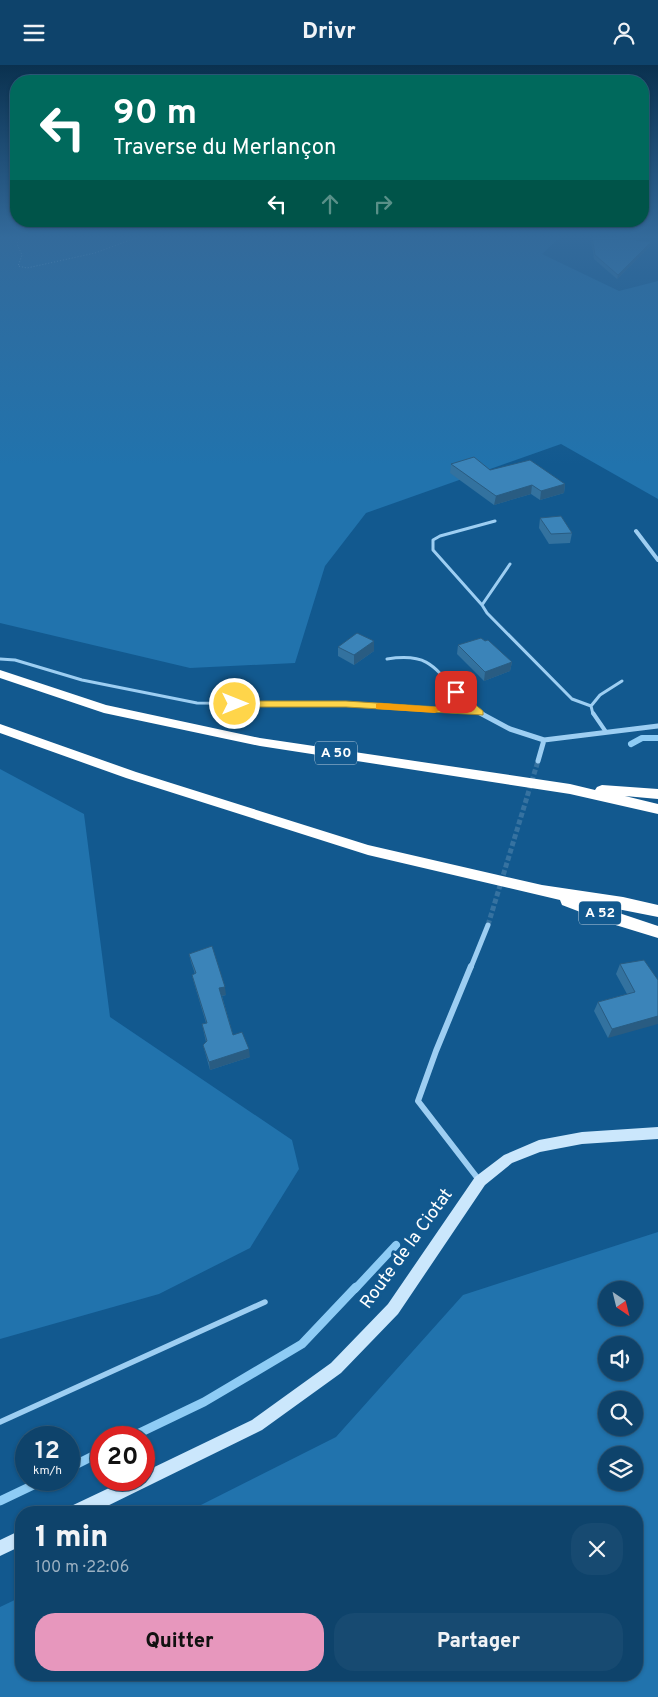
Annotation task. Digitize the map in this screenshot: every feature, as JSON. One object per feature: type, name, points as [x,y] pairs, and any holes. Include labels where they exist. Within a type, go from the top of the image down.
[{"type":"highway","name":"A 50","points":[[0,674],[104,709],[260,742],[570,789],[634,791],[658,794]]},
{"type":"highway","points":[[0,728],[131,775],[368,850],[542,891],[623,903],[658,911]]},
{"type":"highway","points":[[570,789],[658,809]]},
{"type":"highway","name":"A 52","points":[[542,891],[614,919],[658,932]]},
{"type":"main road","name":"Route de la Ciotat","points":[[89,1506],[257,1425],[336,1368],[393,1309],[480,1181],[508,1159],[539,1147],[582,1137],[658,1133]]},
{"type":"main road","points":[[0,1548],[15,1541]]},
{"type":"street","points":[[636,531],[658,560]]},
{"type":"street","points":[[456,692],[480,713],[510,729],[544,740],[658,726]]},
{"type":"street","points":[[538,761],[544,740]]},
{"type":"street","points":[[480,1181],[418,1101],[436,1051],[488,925]]},
{"type":"lane","points":[[495,521],[440,536],[433,540],[433,550],[487,613],[572,699],[591,706]]},
{"type":"lane","points":[[482,605],[510,564]]},
{"type":"lane","points":[[387,659],[404,655],[421,657],[433,665],[456,692]]},
{"type":"lane","points":[[0,659],[15,660],[82,680],[197,703],[346,704],[480,713]]},
{"type":"lane","points":[[591,706],[600,695],[622,681]]},
{"type":"lane","points":[[591,706],[593,714],[606,732]]},
{"type":"lane","points":[[0,1422],[265,1302]]},
{"type":"shaded area","points":[[0,312],[658,312],[658,499],[561,444],[366,513],[325,566],[295,663],[190,668],[0,623]]},
{"type":"shaded area","points":[[0,769],[84,814],[110,1017],[292,1140],[299,1169],[250,1248],[159,1294],[0,1339]]},
{"type":"shaded area","points":[[658,1232],[658,1697],[0,1697],[0,1607],[15,1600],[15,1681],[643,1681],[643,1506],[199,1506],[336,1437],[463,1295]]},
{"type":"building","points":[[474,457],[490,470],[530,460],[565,484],[541,491],[532,485],[496,496],[451,464]]},
{"type":"building","points":[[561,516],[572,533],[551,534],[540,518]]},
{"type":"building","points":[[357,633],[374,641],[354,655],[338,647]]},
{"type":"building","points":[[481,638],[485,641],[488,640],[512,662],[485,672],[458,645]]},
{"type":"building","points":[[212,946],[225,987],[219,988],[233,1035],[242,1032],[249,1049],[209,1062],[203,1045],[207,1041],[202,1024],[207,1023],[192,975],[196,973],[189,954]]},
{"type":"building","points":[[644,960],[658,980],[658,1016],[612,1029],[598,1002],[635,992],[620,964]]},
{"type":"waterway","points":[[631,744],[642,738],[658,738]]},
{"type":"waterway","points":[[355,1289],[396,1245]]},
{"type":"waterway","points":[[154,1426],[204,1402],[302,1344],[356,1287]]},
{"type":"waterway","points":[[80,1462],[90,1458]]},
{"type":"waterway","points":[[0,1501],[21,1491]]},
{"type":"tunnel","points":[[488,925],[538,761]]},
{"type":"slow traffic","points":[[380,706],[435,710]]},
{"type":"route","points":[[235,704],[346,704],[480,713],[456,692]]}]
